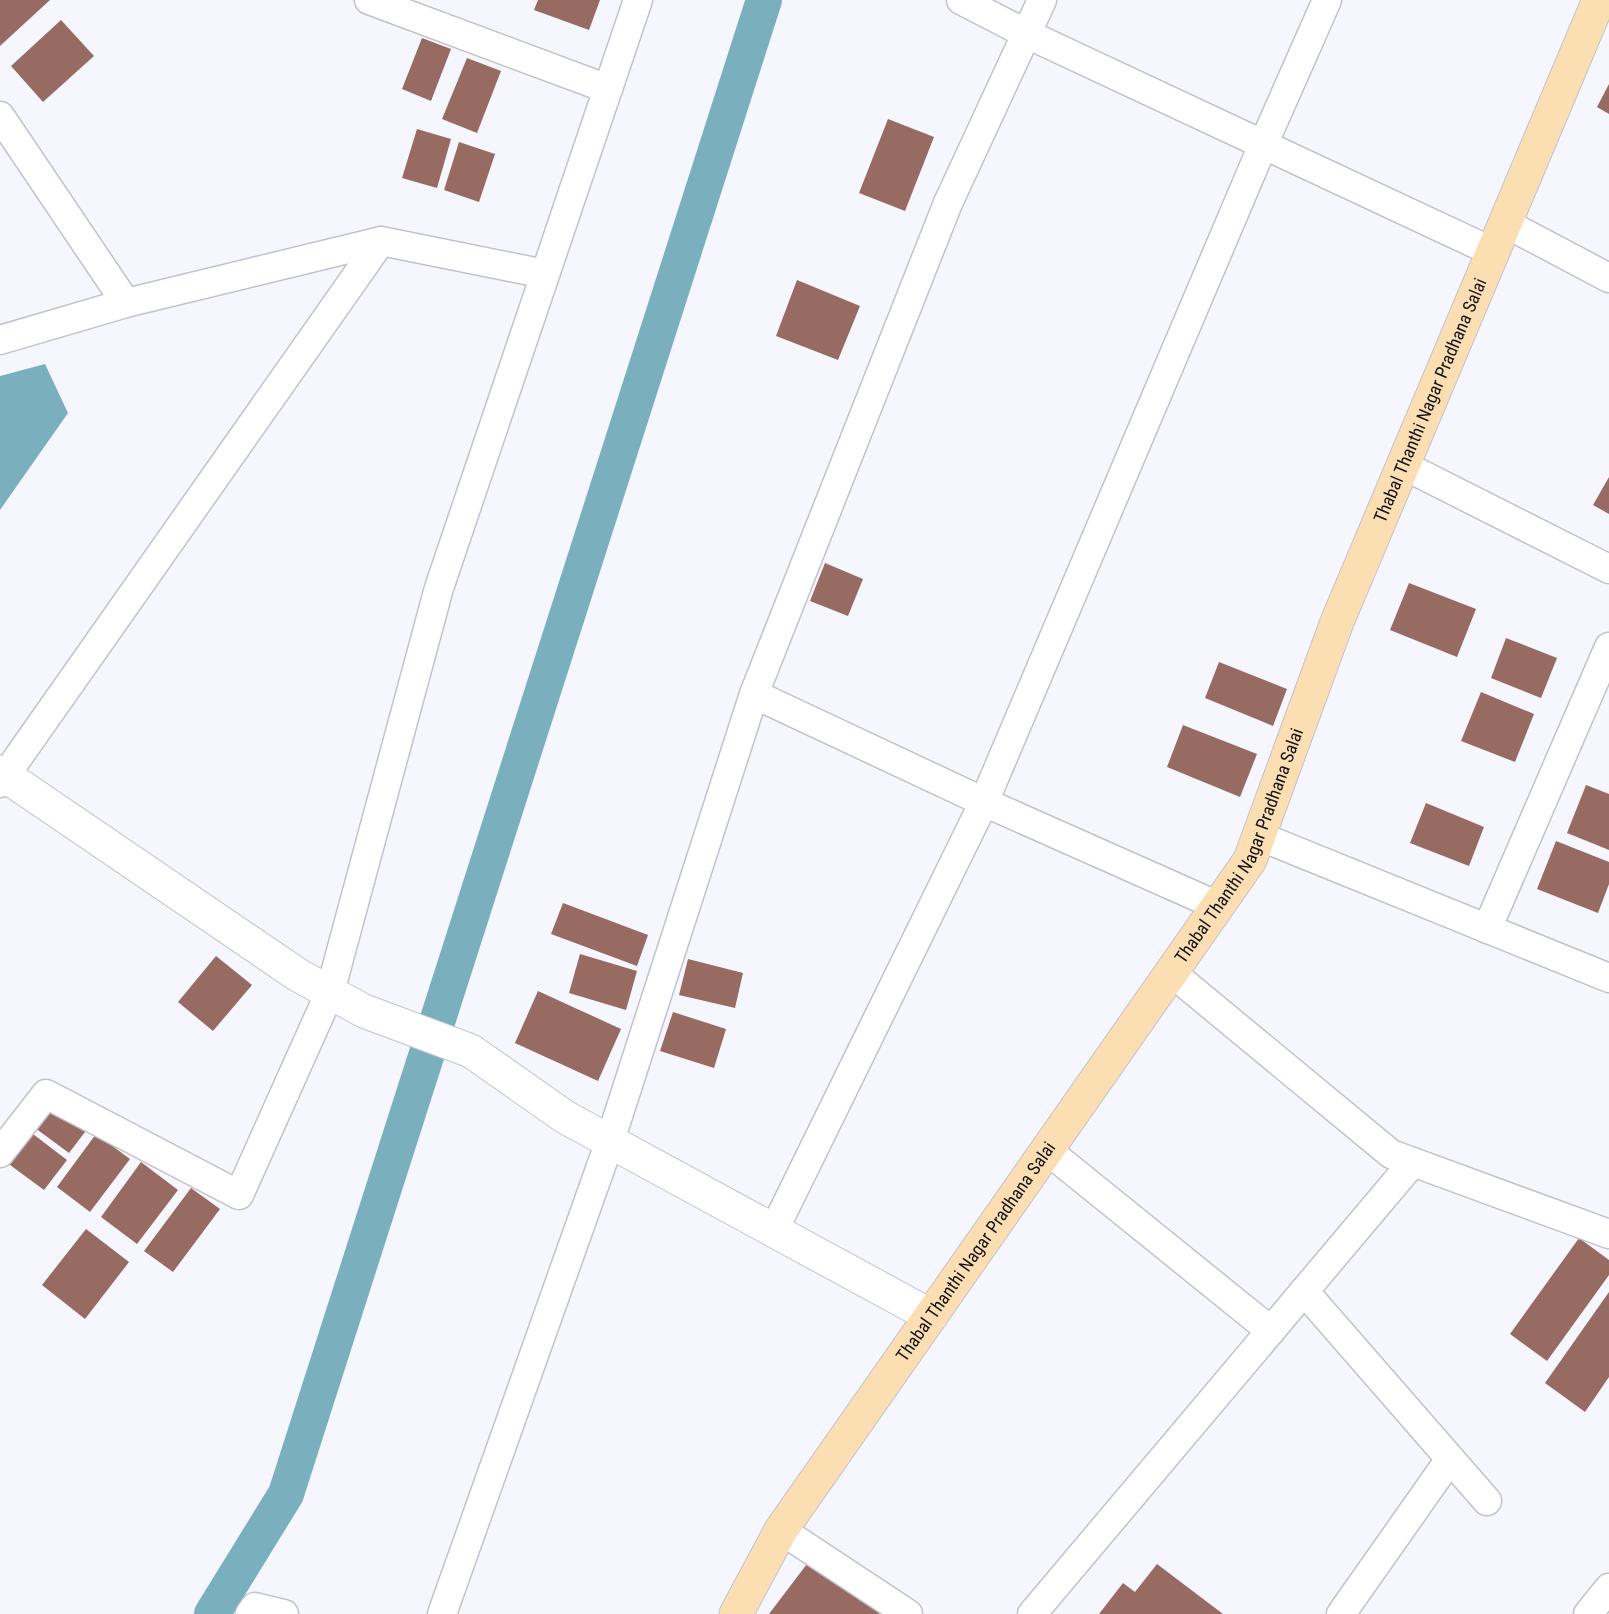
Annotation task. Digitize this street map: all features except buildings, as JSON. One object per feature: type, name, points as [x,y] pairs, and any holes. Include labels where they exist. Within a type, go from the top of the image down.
[{"type":"main road","name":"Thabal Thanthi Nagar Pradhana Salai","points":[[736,1614],[781,1530],[1250,860],[1337,622],[1600,0]]},
{"type":"street","points":[[369,0],[608,89]]},
{"type":"street","points":[[0,1153],[46,1094],[239,1195],[330,992],[439,588],[638,0]]},
{"type":"street","points":[[962,0],[1026,33],[1263,145],[1499,238],[1609,278]]},
{"type":"street","points":[[442,1614],[610,1142],[754,694],[948,203],[1042,0]]},
{"type":"street","points":[[774,1230],[984,802],[1263,145],[1327,0]]},
{"type":"street","points":[[1600,0],[1609,4]]},
{"type":"street","points":[[0,116],[126,303]]},
{"type":"street","points":[[0,340],[126,303],[381,241],[545,274]]},
{"type":"street","points":[[381,241],[2,777],[298,975],[364,1011],[471,1050],[565,1117],[931,1316]]},
{"type":"street","points":[[1403,465],[1609,569]]},
{"type":"street","points":[[1487,929],[1609,646]]},
{"type":"street","points":[[754,694],[984,802],[1218,906]]},
{"type":"street","points":[[1259,836],[1609,978]]},
{"type":"street","points":[[1172,973],[1391,1154],[1609,1234]]},
{"type":"street","points":[[1047,1150],[1271,1330]]},
{"type":"street","points":[[1032,1614],[1413,1162]]},
{"type":"street","points":[[1304,1291],[1486,1501]]},
{"type":"street","points":[[1341,1614],[1450,1459]]},
{"type":"street","points":[[781,1530],[908,1614]]},
{"type":"street","points":[[1587,1614],[1609,1588]]},
{"type":"street","points":[[250,1614],[255,1607],[284,1614]]},
{"type":"water","points":[[45,364],[68,413],[0,510],[0,376]]},
{"type":"waterway","points":[[212,1614],[286,1494],[764,0]]}]
